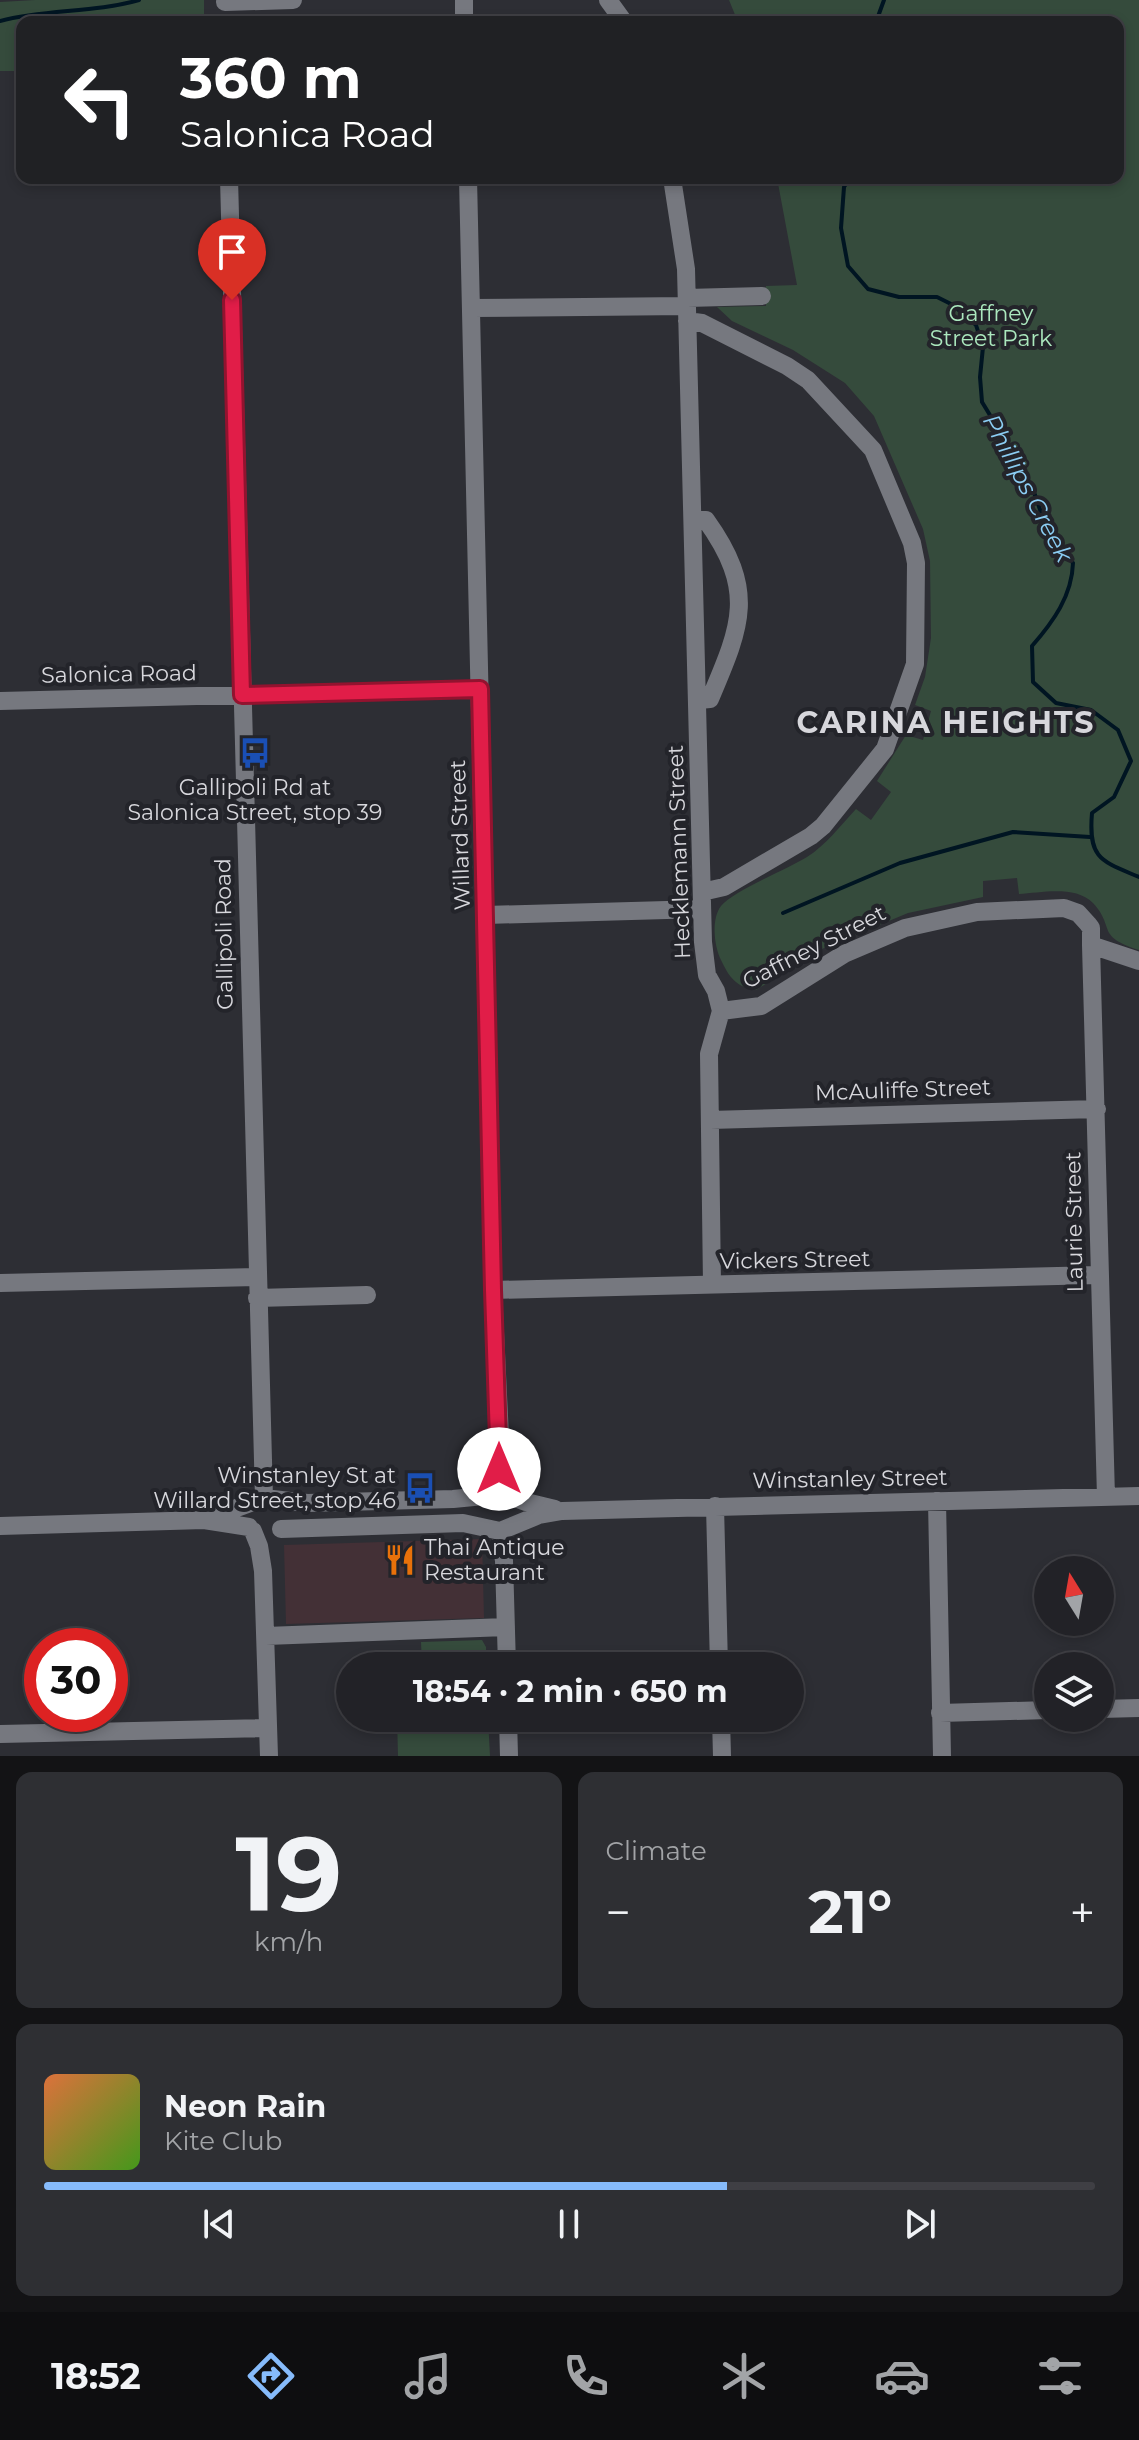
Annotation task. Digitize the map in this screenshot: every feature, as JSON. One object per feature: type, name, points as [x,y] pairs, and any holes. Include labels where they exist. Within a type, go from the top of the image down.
[{"type":"street","points":[[225,1],[293,0]]},
{"type":"street","name":"Gallipoli Road","points":[[229,184],[264,1500]]},
{"type":"street","name":"Willard Street","points":[[468,184],[493,1290],[501,1458],[496,1494]]},
{"type":"street","name":"Hecklemann Street","points":[[673,184],[683,240],[687,308],[702,900],[706,967],[721,1011]]},
{"type":"street","points":[[472,308],[687,308],[762,296]]},
{"type":"street","points":[[486,915],[702,900],[811,836],[841,805],[885,749],[915,664],[916,563],[912,543],[873,450],[808,380],[702,323],[687,308]]},
{"type":"street","points":[[694,520],[706,520],[717,535],[732,567],[739,597],[739,622],[733,645],[710,699],[699,700]]},
{"type":"street","name":"Salonica Road","points":[[0,701],[480,689]]},
{"type":"street","name":"Gaffney Street","points":[[721,1011],[749,1009],[770,1002],[833,960],[905,928],[977,912],[1064,908],[1078,913],[1091,928],[1091,945]]},
{"type":"street","points":[[1091,945],[1139,961]]},
{"type":"street","name":"Laurie Street","points":[[1091,945],[1106,1497]]},
{"type":"street","points":[[712,1285],[709,1054],[721,1011]]},
{"type":"street","name":"McAuliffe Street","points":[[710,1120],[1097,1109]]},
{"type":"street","name":"Vickers Street","points":[[493,1290],[1099,1275]]},
{"type":"street","points":[[0,1283],[257,1277]]},
{"type":"street","points":[[257,1298],[367,1295]]},
{"type":"street","points":[[496,1494],[513,1500],[516,1513],[499,1528],[482,1525],[477,1513],[480,1500],[496,1494]]},
{"type":"street","name":"Winstanley Street","points":[[204,1520],[264,1500],[307,1503],[453,1499],[496,1494],[562,1511]]},
{"type":"street","name":"Winstanley Street","points":[[0,1526],[204,1520],[251,1529],[264,1536],[279,1531],[463,1523],[499,1528],[562,1511],[1139,1496]]},
{"type":"street","points":[[263,1571],[268,1547],[285,1517],[281,1505],[264,1500],[246,1514],[259,1546],[263,1571],[269,1756]]},
{"type":"street","points":[[937,1501],[942,1756]]},
{"type":"street","points":[[715,1506],[719,1652]]},
{"type":"street","points":[[499,1528],[504,1561],[507,1652]]},
{"type":"street","points":[[266,1636],[506,1627]]},
{"type":"street","points":[[1114,1709],[1139,1708]]},
{"type":"street","points":[[940,1713],[1034,1710]]},
{"type":"street","points":[[0,1734],[268,1728]]},
{"type":"street","points":[[508,1732],[509,1756]]},
{"type":"street","points":[[721,1732],[722,1756]]},
{"type":"shaded area","points":[[482,1539],[484,1618],[286,1624],[284,1545]]},
{"type":"green space","points":[[204,0],[204,16],[16,16],[16,71],[0,71],[0,2]]},
{"type":"green space","name":"Gaffney Street Park","points":[[729,0],[1139,0],[1139,950],[1111,936],[1100,912],[1086,897],[1058,891],[1019,894],[1017,878],[983,881],[983,897],[908,913],[824,948],[756,990],[734,980],[721,960],[715,933],[721,906],[814,852],[856,809],[871,820],[891,792],[877,781],[906,735],[923,740],[931,711],[915,705],[925,677],[931,638],[930,561],[923,529],[874,416],[845,383],[793,350],[732,321],[717,307],[766,306],[766,286],[797,285],[778,184],[1124,184],[1124,16],[736,16]]},
{"type":"green space","points":[[482,1640],[486,1652],[421,1652],[421,1642]]},
{"type":"green space","points":[[397,1732],[489,1732],[490,1756],[398,1756]]},
{"type":"waterway","name":"Phillips Creek","points":[[25,16],[139,0]]},
{"type":"waterway","name":"Phillips Creek","points":[[878,16],[884,0]]},
{"type":"waterway","name":"Phillips Creek","points":[[0,21],[16,18]]},
{"type":"waterway","name":"Phillips Creek","points":[[846,184],[841,228],[848,266],[868,289],[899,297],[937,297],[953,305],[976,325],[983,347],[980,377],[982,402],[1035,495],[1048,533],[1073,563],[1069,587],[1060,608],[1032,646],[1033,682],[1056,703],[1091,710],[1118,730],[1131,761],[1114,797],[1092,813],[1092,840],[1106,862],[1139,877]]},
{"type":"waterway","points":[[783,913],[900,863],[1013,832],[1090,837]]},
{"type":"place","name":"Gallipoli Rd at Salonica Street, stop 39","points":[[255,753]]},
{"type":"place","name":"Winstanley St at Willard Street, stop 46","points":[[420,1488]]},
{"type":"place","name":"Thai Antique Restaurant","points":[[400,1560]]},
{"type":"district","name":"CARINA HEIGHTS","points":[[946,722]]},
{"type":"route","points":[[232,300],[242,695],[480,689],[499,1469]]}]
